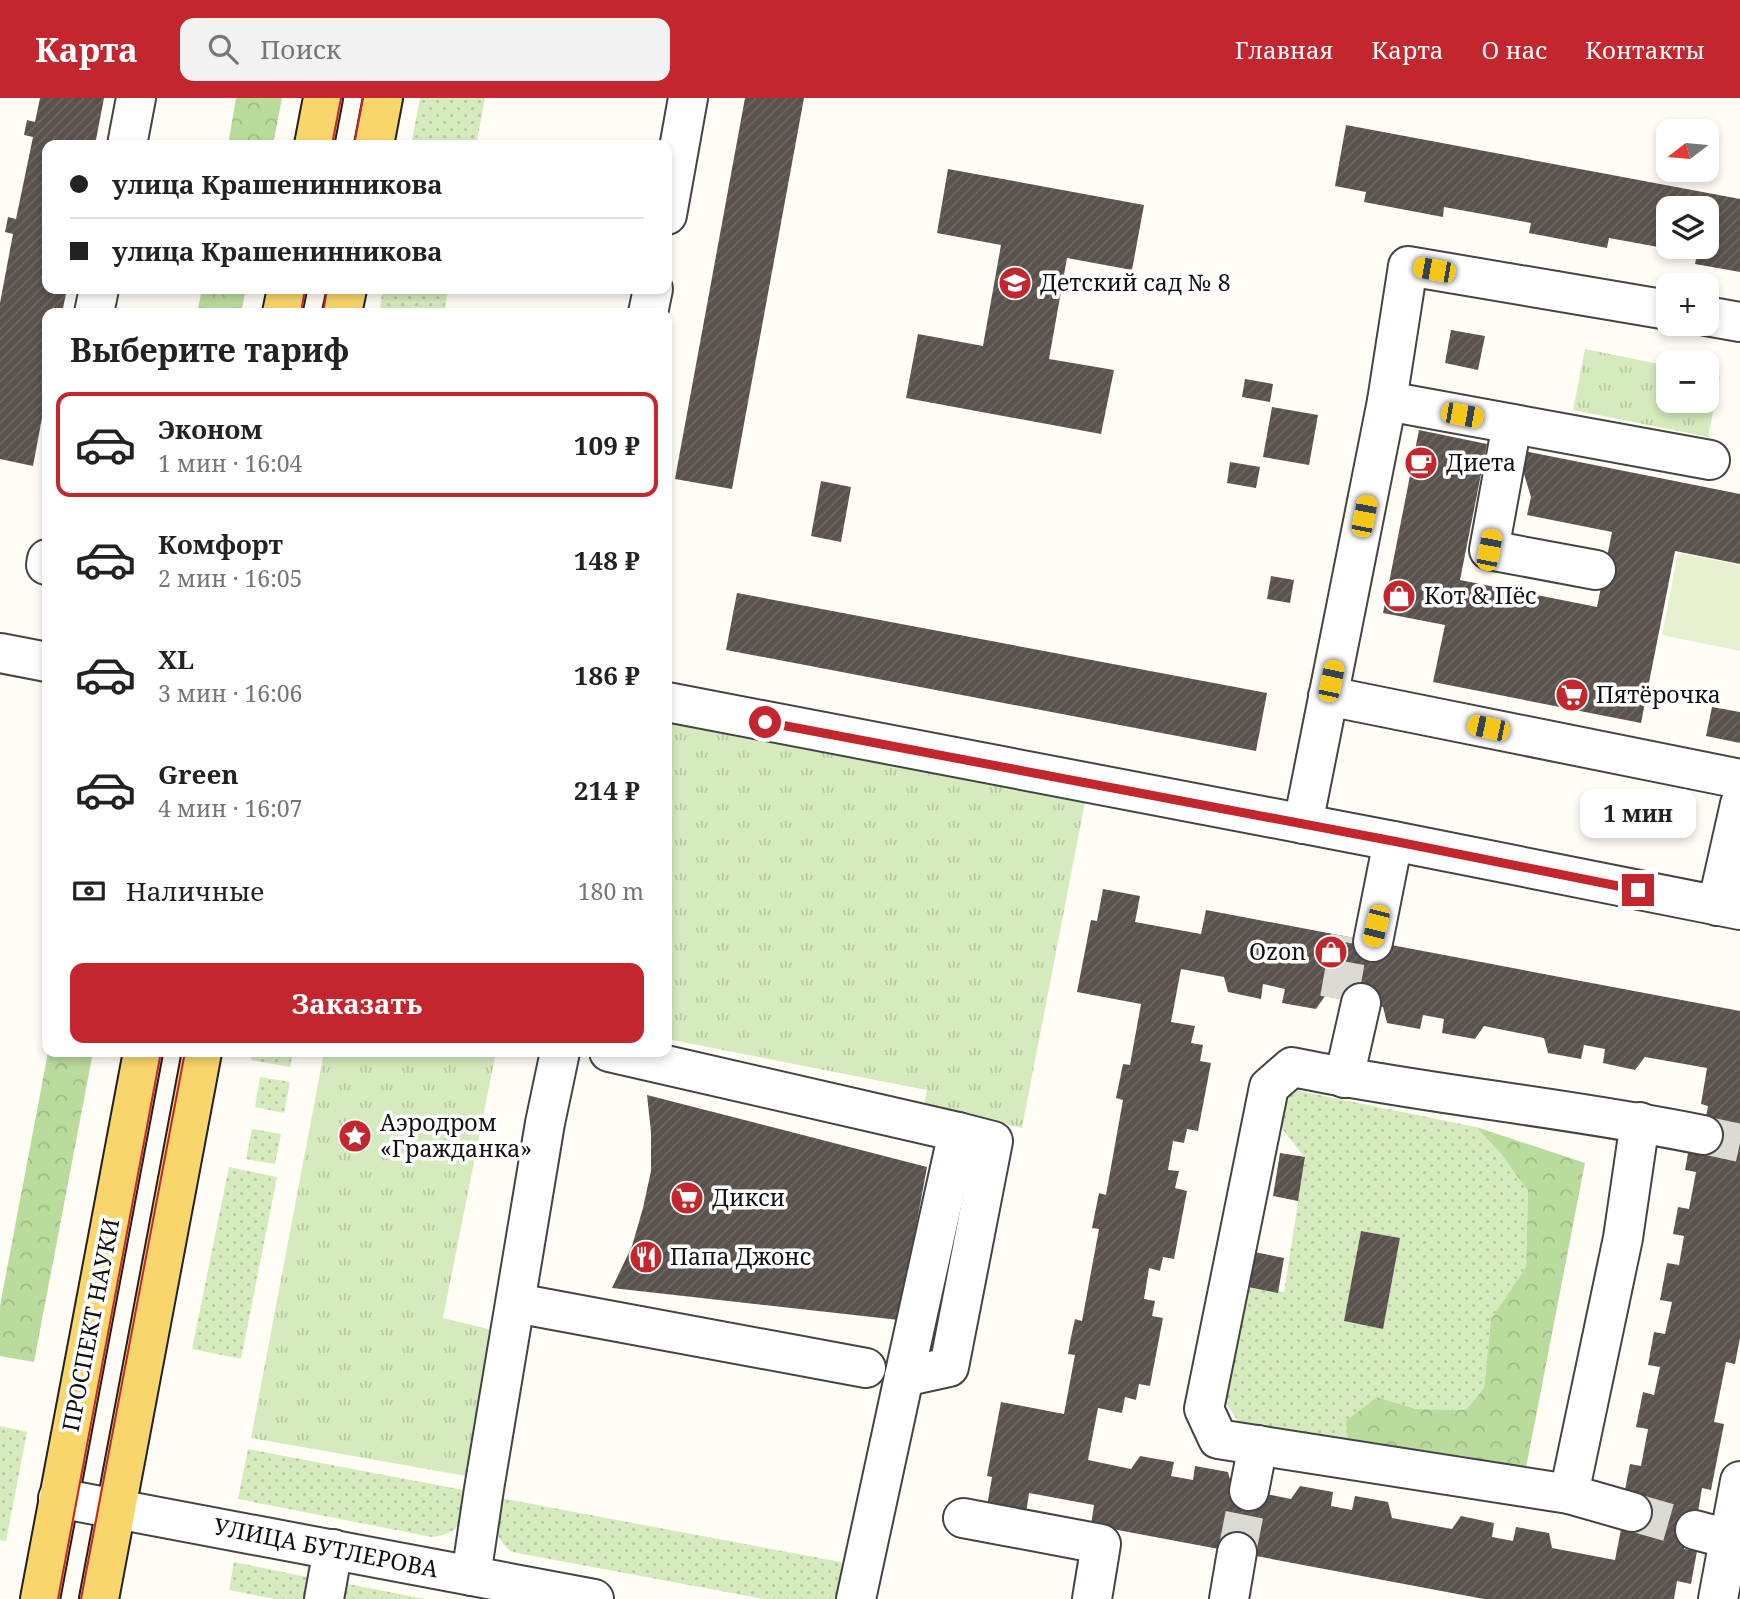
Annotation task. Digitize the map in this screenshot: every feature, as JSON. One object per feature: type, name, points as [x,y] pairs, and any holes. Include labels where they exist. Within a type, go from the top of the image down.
[{"type":"main road","points":[[315,140],[323,98]]},
{"type":"main road","points":[[375,140],[383,98]]},
{"type":"main road","name":"ПРОСПЕКТ НАУКИ","points":[[40,1599],[142,1057]]},
{"type":"main road","points":[[99,1599],[201,1057]]},
{"type":"street","points":[[128,140],[136,98]]},
{"type":"street","points":[[672,187],[688,98]]},
{"type":"street","points":[[1303,824],[1387,401],[1408,266],[1656,308]]},
{"type":"street","points":[[1719,318],[1740,322]]},
{"type":"street","points":[[1387,401],[1710,460]]},
{"type":"street","points":[[1512,424],[1489,550],[1595,570]]},
{"type":"street","points":[[0,653],[42,661]]},
{"type":"street","points":[[1328,696],[1740,779]]},
{"type":"street","points":[[672,703],[1729,908],[1740,804]]},
{"type":"street","points":[[1361,939],[1380,839]]},
{"type":"street","points":[[1335,1076],[1350,1001]]},
{"type":"street","points":[[471,1576],[545,1123],[559,1057]]},
{"type":"street","points":[[631,1057],[958,1132],[856,1599]]},
{"type":"street","points":[[1632,1512],[1569,1494],[1219,1439],[1204,1409],[1269,1087],[1292,1067],[1335,1076],[1640,1122],[1703,1135]]},
{"type":"street","points":[[1569,1494],[1623,1238],[1640,1122]]},
{"type":"street","points":[[516,1303],[866,1368]]},
{"type":"street","points":[[1249,1491],[1258,1445]]},
{"type":"street","points":[[1718,1599],[1721,1537],[1740,1481]]},
{"type":"street","name":"УЛИЦА БУТЛЕРОВА","points":[[58,1498],[594,1599]]},
{"type":"street","points":[[963,1518],[1101,1544],[1092,1599]]},
{"type":"street","points":[[324,1599],[333,1549]]},
{"type":"street","points":[[1229,1599],[1237,1552]]},
{"type":"green space","points":[[236,98],[282,98],[274,140],[229,140]]},
{"type":"green space","points":[[420,98],[485,98],[477,140],[412,140]]},
{"type":"green space","points":[[201,294],[245,294],[242,308],[198,308]]},
{"type":"green space","points":[[382,294],[447,294],[445,308],[380,308]]},
{"type":"green space","points":[[1585,349],[1656,364],[1656,413],[1713,413],[1708,437],[1573,410]]},
{"type":"green space","points":[[1678,553],[1740,565],[1740,651],[1662,635]]},
{"type":"green space","points":[[672,724],[1085,802],[1022,1128],[924,1106],[927,1090],[672,1040]]},
{"type":"green space","points":[[47,1057],[92,1057],[34,1362],[0,1356],[0,1306]]},
{"type":"green space","points":[[252,1057],[292,1057],[290,1067],[251,1060]]},
{"type":"green space","points":[[323,1057],[495,1057],[443,1318],[496,1331],[472,1477],[251,1438]]},
{"type":"green space","points":[[260,1077],[290,1082],[284,1113],[255,1107]]},
{"type":"green space","points":[[1290,1089],[1476,1127],[1501,1154],[1528,1191],[1526,1267],[1491,1319],[1484,1388],[1466,1410],[1416,1409],[1377,1397],[1348,1444],[1238,1421],[1226,1403],[1245,1287],[1284,1292],[1305,1158],[1281,1127]],"holes":[[[1361,1231],[1400,1238],[1383,1329],[1344,1321]]]},
{"type":"green space","points":[[1476,1127],[1585,1163],[1526,1468],[1348,1444],[1346,1421],[1377,1397],[1416,1409],[1466,1410],[1484,1388],[1491,1319],[1526,1267],[1528,1191],[1501,1154]]},
{"type":"green space","points":[[252,1129],[281,1134],[275,1164],[246,1159]]},
{"type":"green space","points":[[229,1167],[277,1177],[241,1359],[192,1349]]},
{"type":"green space","points":[[0,1426],[27,1432],[6,1541],[0,1540]]},
{"type":"green space","points":[[248,1449],[469,1491],[463,1516],[456,1528],[432,1537],[238,1499]]},
{"type":"green space","points":[[494,1497],[852,1564],[845,1599],[764,1599],[512,1552],[498,1534]]},
{"type":"green space","points":[[234,1562],[307,1577],[305,1599],[275,1599],[229,1590]]},
{"type":"green space","points":[[348,1584],[425,1599],[343,1599]]},
{"type":"building","points":[[40,98],[104,98],[96,140],[42,140],[42,294],[66,294],[63,308],[42,308],[42,418],[33,466],[0,459],[0,303],[13,234],[5,232],[8,217],[16,219],[33,137],[24,135],[27,120],[35,122]]},
{"type":"building","points":[[745,98],[804,98],[732,489],[675,479]]},
{"type":"building","points":[[1346,125],[1740,199],[1740,272],[1695,264],[1696,259],[1719,259],[1719,196],[1656,196],[1656,247],[1609,238],[1607,248],[1529,233],[1531,223],[1444,207],[1443,217],[1364,202],[1366,192],[1335,186]]},
{"type":"building","points":[[948,169],[1144,205],[1132,270],[1067,258],[1049,359],[1114,370],[1101,434],[906,398],[918,334],[983,346],[1001,245],[937,233]]},
{"type":"building","points":[[1451,330],[1485,336],[1478,370],[1445,363]]},
{"type":"building","points":[[1245,379],[1273,384],[1270,402],[1242,397]]},
{"type":"building","points":[[1272,407],[1318,415],[1309,465],[1263,457]]},
{"type":"building","points":[[1419,430],[1487,444],[1460,580],[1597,607],[1612,532],[1527,515],[1531,497],[1521,464],[1524,451],[1740,494],[1740,564],[1675,551],[1641,723],[1433,682],[1445,625],[1383,613]]},
{"type":"building","points":[[1230,462],[1260,467],[1256,488],[1227,483]]},
{"type":"building","points":[[821,481],[851,487],[841,542],[811,536]]},
{"type":"building","points":[[1271,576],[1294,580],[1290,603],[1267,599]]},
{"type":"building","points":[[737,593],[1267,693],[1256,751],[726,650]]},
{"type":"building","points":[[1712,707],[1740,712],[1740,743],[1706,736]]},
{"type":"building","points":[[1103,889],[1140,896],[1135,922],[1201,934],[1206,910],[1740,1011],[1740,1338],[1735,1364],[1726,1362],[1714,1422],[1724,1424],[1711,1490],[1702,1488],[1695,1530],[1686,1536],[1684,1549],[1697,1551],[1691,1584],[1677,1581],[1674,1599],[1484,1599],[1091,1525],[1094,1505],[1029,1493],[1026,1514],[987,1506],[992,1477],[987,1476],[1001,1402],[1064,1414],[1075,1355],[1068,1354],[1071,1337],[1075,1319],[1082,1321],[1099,1229],[1092,1228],[1099,1193],[1106,1195],[1123,1100],[1116,1098],[1123,1064],[1130,1065],[1141,1004],[1077,992],[1091,920],[1097,921]],"holes":[[[1181,969],[1224,977],[1228,992],[1261,999],[1263,984],[1285,989],[1282,1003],[1316,1009],[1325,996],[1383,1007],[1387,1023],[1420,1029],[1423,1015],[1444,1019],[1442,1033],[1475,1039],[1484,1026],[1544,1038],[1548,1053],[1581,1059],[1584,1045],[1605,1049],[1603,1063],[1635,1070],[1645,1057],[1707,1068],[1701,1104],[1708,1106],[1702,1139],[1691,1137],[1685,1170],[1696,1172],[1689,1209],[1678,1207],[1673,1234],[1684,1236],[1679,1265],[1667,1263],[1660,1300],[1672,1302],[1665,1334],[1654,1332],[1648,1365],[1660,1367],[1654,1395],[1643,1392],[1636,1427],[1648,1429],[1641,1466],[1630,1464],[1625,1490],[1636,1493],[1631,1522],[1622,1524],[1615,1560],[1552,1548],[1549,1533],[1516,1527],[1513,1541],[1492,1537],[1494,1523],[1461,1516],[1452,1529],[1392,1518],[1388,1502],[1355,1496],[1352,1510],[1331,1506],[1333,1492],[1300,1486],[1291,1499],[1232,1487],[1228,1472],[1195,1466],[1193,1480],[1171,1476],[1174,1462],[1140,1456],[1131,1469],[1088,1460],[1098,1408],[1122,1413],[1125,1397],[1136,1400],[1139,1384],[1150,1386],[1163,1318],[1152,1316],[1155,1301],[1144,1299],[1149,1268],[1160,1271],[1163,1257],[1174,1259],[1187,1191],[1175,1188],[1179,1171],[1168,1170],[1173,1141],[1184,1143],[1187,1129],[1198,1131],[1211,1063],[1200,1061],[1203,1045],[1191,1043],[1195,1026],[1171,1022]]]},
{"type":"building","points":[[647,1095],[927,1167],[899,1320],[612,1288],[632,1246],[651,1171]]},
{"type":"building","points":[[1280,1153],[1305,1157],[1298,1201],[1273,1196]]},
{"type":"building","points":[[1361,1231],[1400,1238],[1383,1329],[1344,1321]]},
{"type":"building","points":[[1249,1251],[1284,1258],[1278,1293],[1243,1286]]},
{"type":"tunnel","points":[[1339,999],[1350,937]]},
{"type":"tunnel","points":[[1703,1135],[1740,1143]]},
{"type":"tunnel","points":[[1237,1552],[1249,1491]]},
{"type":"tunnel","points":[[1632,1512],[1695,1530]]},
{"type":"tram line","points":[[333,140],[341,98]]},
{"type":"tram line","points":[[355,140],[363,98]]},
{"type":"tram line","points":[[302,308],[304,294]]},
{"type":"tram line","points":[[324,308],[326,294]]},
{"type":"tram line","points":[[58,1599],[160,1057]]},
{"type":"tram line","points":[[81,1599],[184,1057]]},
{"type":"place","name":"Детский сад № 8","points":[[1015,283]]},
{"type":"place","name":"Диета","points":[[1421,463]]},
{"type":"place","name":"Кот & Пёс","points":[[1399,596]]},
{"type":"place","name":"Пятёрочка","points":[[1572,695]]},
{"type":"place","name":"Ozon","points":[[1331,952]]},
{"type":"place","name":"Аэродром «Гражданка»","points":[[355,1136]]},
{"type":"place","name":"Дикси","points":[[687,1198]]},
{"type":"place","name":"Папа Джонс","points":[[646,1257]]},
{"type":"route","points":[[765,722],[1638,890]]}]
